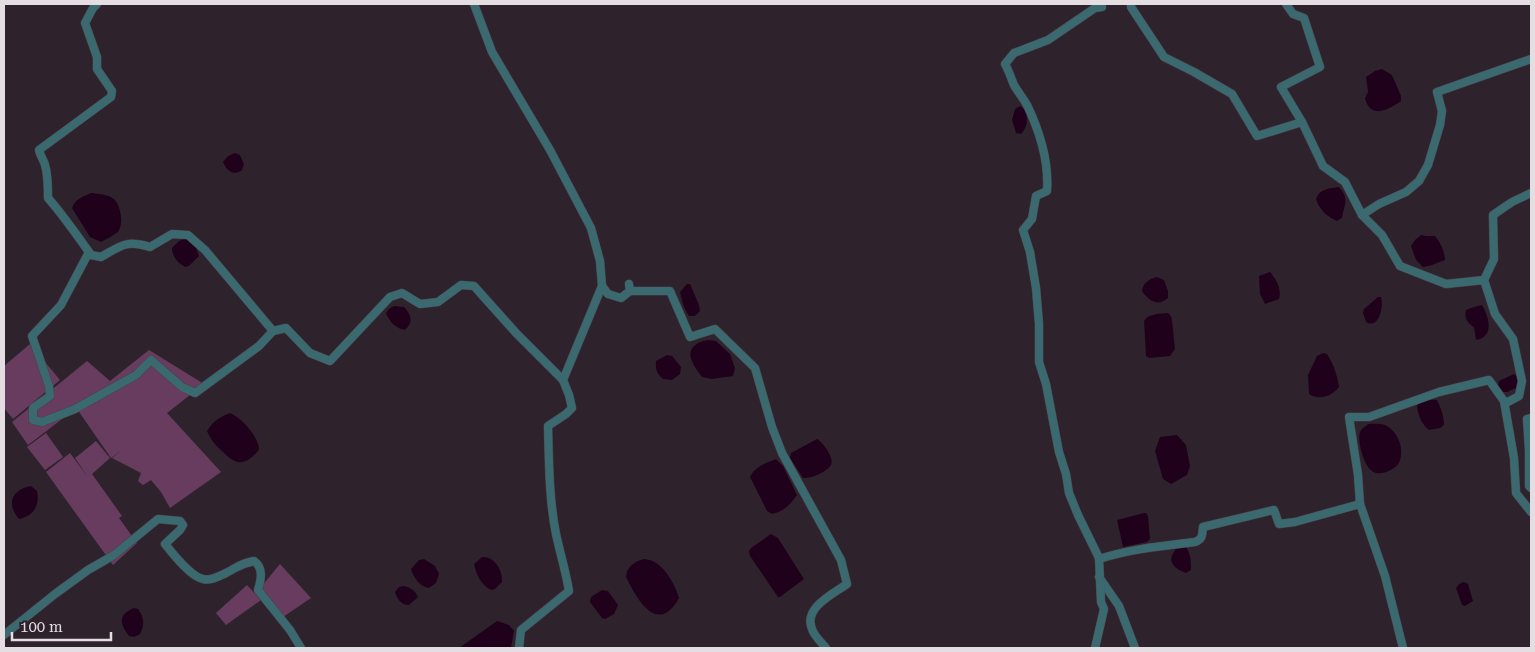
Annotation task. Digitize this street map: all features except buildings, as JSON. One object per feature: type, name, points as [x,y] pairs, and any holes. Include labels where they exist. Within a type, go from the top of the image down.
[{"type":"street","points":[[97,4],[85,23],[97,57],[97,69],[112,91],[112,97],[39,150],[45,165],[48,198],[91,255],[101,257],[128,243],[137,243],[150,247],[172,234],[188,235],[205,250],[273,331]]},
{"type":"street","points":[[474,4],[492,52],[550,150],[591,228],[600,261],[602,286],[563,380]]},
{"type":"street","points":[[1132,4],[1131,7],[1164,57],[1232,94],[1257,136],[1302,122]]},
{"type":"street","points":[[1286,4],[1293,14],[1304,18],[1320,67],[1281,88],[1302,122],[1323,166],[1345,182],[1362,215],[1382,235],[1400,266],[1446,284],[1484,280]]},
{"type":"street","points":[[1095,648],[1104,609],[1101,602],[1099,559],[1078,515],[1059,452],[1046,384],[1039,362],[1039,324],[1036,295],[1030,252],[1023,230],[1032,219],[1036,196],[1047,191],[1046,164],[1036,126],[1005,64],[1014,53],[1048,40],[1095,8],[1102,7]]},
{"type":"street","points":[[1362,215],[1379,204],[1406,192],[1419,181],[1428,165],[1440,125],[1442,112],[1437,92],[1531,59]]},
{"type":"street","points":[[1504,401],[1506,403],[1519,396],[1522,381],[1514,339],[1495,314],[1484,280],[1494,259],[1492,215],[1531,193]]},
{"type":"street","points":[[89,252],[61,305],[32,336],[49,386],[50,396],[33,408],[33,420],[42,422],[75,410],[136,375],[151,360],[182,387],[195,393],[258,346],[273,331],[286,328],[310,353],[330,361],[390,297],[402,293],[420,304],[438,302],[461,284],[474,286],[516,334],[563,380],[572,408],[548,426],[550,493],[556,534],[569,591],[521,630],[520,648]]},
{"type":"street","points":[[602,286],[608,294],[620,298],[629,288],[670,291],[690,337],[715,329],[754,368],[782,453],[841,560],[847,584],[816,608],[810,616],[812,629],[826,648]]},
{"type":"street","points":[[1403,648],[1385,576],[1360,504],[1358,475],[1349,417],[1370,417],[1439,392],[1489,380],[1504,401],[1514,458],[1516,493],[1531,512]]},
{"type":"street","points":[[1531,418],[1527,419],[1529,486],[1531,488]]},
{"type":"street","points":[[1099,559],[1140,548],[1195,542],[1202,537],[1203,527],[1274,510],[1279,524],[1360,504]]},
{"type":"street","points":[[4,635],[88,570],[114,555],[158,519],[180,521],[183,525],[165,544],[194,576],[204,580],[213,579],[229,572],[241,563],[254,561],[258,564],[261,571],[261,580],[258,590],[290,630],[301,648]]},
{"type":"street","points":[[1099,576],[1119,606],[1135,648]]},
{"type":"shaded area","points":[[1382,69],[1392,75],[1401,96],[1401,101],[1385,110],[1375,111],[1367,105],[1365,98],[1368,92],[1366,77]]},
{"type":"shaded area","points":[[1020,106],[1025,110],[1027,120],[1021,134],[1016,133],[1012,120],[1015,109]]},
{"type":"shaded area","points":[[235,153],[240,155],[244,164],[242,170],[233,173],[226,168],[223,162],[228,156]]},
{"type":"shaded area","points":[[1339,187],[1344,195],[1345,202],[1342,218],[1337,221],[1324,212],[1316,199],[1322,191]]},
{"type":"shaded area","points":[[91,193],[111,197],[120,210],[120,229],[101,242],[90,237],[72,208],[77,200]]},
{"type":"shaded area","points":[[1421,235],[1435,236],[1442,247],[1445,260],[1423,267],[1416,260],[1411,246]]},
{"type":"shaded area","points":[[186,238],[196,248],[199,256],[189,266],[185,267],[176,259],[172,248],[179,241]]},
{"type":"shaded area","points":[[1270,272],[1278,284],[1280,295],[1279,299],[1265,304],[1260,294],[1259,276]]},
{"type":"shaded area","points":[[1157,277],[1164,280],[1168,291],[1168,298],[1161,302],[1154,302],[1142,291],[1145,283]]},
{"type":"shaded area","points":[[687,284],[690,284],[699,305],[700,311],[695,316],[689,316],[684,308],[680,292]]},
{"type":"shaded area","points":[[1378,297],[1381,297],[1382,301],[1380,316],[1374,323],[1370,324],[1366,322],[1363,313],[1364,309]]},
{"type":"shaded area","points":[[1482,305],[1487,315],[1489,326],[1486,335],[1476,340],[1474,327],[1467,320],[1465,313],[1466,310]]},
{"type":"shaded area","points":[[394,306],[404,307],[409,313],[410,322],[405,330],[396,326],[387,316],[386,313]]},
{"type":"shaded area","points":[[1168,313],[1172,320],[1175,349],[1170,356],[1149,358],[1146,356],[1144,321],[1151,315]]},
{"type":"shaded area","points":[[716,341],[730,354],[735,368],[733,376],[712,379],[702,377],[697,371],[691,360],[691,350],[700,342]]},
{"type":"shaded area","points":[[30,344],[60,380],[13,419],[4,408],[4,366]]},
{"type":"shaded area","points":[[149,350],[204,384],[167,413],[221,472],[170,508],[161,492],[151,480],[143,485],[138,481],[141,473],[112,458],[122,450],[111,458],[77,409],[87,400],[28,445],[12,422],[87,361],[110,381]]},
{"type":"shaded area","points":[[1323,353],[1327,354],[1332,362],[1339,387],[1329,395],[1317,397],[1309,394],[1308,375],[1317,356]]},
{"type":"shaded area","points":[[667,355],[672,356],[681,367],[680,374],[672,380],[663,379],[656,369],[656,361]]},
{"type":"shaded area","points":[[1514,374],[1519,380],[1518,387],[1507,392],[1501,392],[1498,385],[1499,381]]},
{"type":"shaded area","points":[[1427,399],[1437,400],[1444,422],[1444,425],[1440,428],[1429,430],[1421,420],[1417,406]]},
{"type":"shaded area","points":[[230,413],[235,415],[249,428],[258,445],[259,450],[245,461],[236,461],[227,456],[213,442],[207,431],[217,420]]},
{"type":"shaded area","points":[[1368,424],[1387,426],[1398,439],[1401,447],[1401,458],[1397,466],[1391,470],[1375,473],[1366,464],[1360,447],[1359,436],[1360,432]]},
{"type":"shaded area","points":[[46,433],[63,457],[45,470],[27,447]]},
{"type":"shaded area","points":[[1177,435],[1186,445],[1190,466],[1187,475],[1171,484],[1163,479],[1155,451],[1160,437]]},
{"type":"shaded area","points":[[817,439],[828,451],[832,462],[831,465],[818,474],[803,478],[790,458],[791,453]]},
{"type":"shaded area","points":[[96,441],[110,458],[92,474],[122,516],[119,518],[137,543],[113,565],[46,472],[70,453],[88,477],[75,458]]},
{"type":"shaded area","points":[[776,459],[783,466],[797,495],[786,507],[772,514],[767,511],[750,477],[758,468]]},
{"type":"shaded area","points":[[31,486],[37,491],[37,505],[32,513],[19,519],[13,508],[13,498],[19,491]]},
{"type":"shaded area","points":[[1144,513],[1148,516],[1150,539],[1147,542],[1123,547],[1117,520]]},
{"type":"shaded area","points":[[771,534],[778,538],[804,579],[780,597],[778,597],[750,556],[749,551]]},
{"type":"shaded area","points":[[1186,547],[1190,555],[1191,570],[1186,573],[1174,566],[1171,561],[1176,549]]},
{"type":"shaded area","points":[[482,557],[494,561],[501,573],[502,582],[495,589],[491,590],[484,585],[476,572],[474,564]]},
{"type":"shaded area","points":[[424,559],[435,566],[439,574],[436,583],[429,588],[417,581],[411,569],[419,560]]},
{"type":"shaded area","points":[[644,559],[656,563],[662,568],[674,585],[679,598],[671,609],[663,614],[656,614],[642,604],[626,577],[626,573],[632,565]]},
{"type":"shaded area","points":[[280,564],[311,598],[283,617],[261,587]]},
{"type":"shaded area","points":[[1464,582],[1468,584],[1473,601],[1465,606],[1462,605],[1456,588]]},
{"type":"shaded area","points":[[247,585],[261,600],[226,625],[216,613]]},
{"type":"shaded area","points":[[404,586],[413,590],[418,597],[409,605],[400,601],[395,592],[399,587]]},
{"type":"shaded area","points":[[602,590],[608,591],[618,605],[614,614],[605,619],[602,618],[590,602],[591,597]]},
{"type":"shaded area","points":[[134,608],[140,612],[143,624],[140,634],[134,637],[129,636],[122,624],[122,620],[125,614]]},
{"type":"shaded area","points":[[497,621],[509,625],[514,631],[511,648],[459,648]]}]
